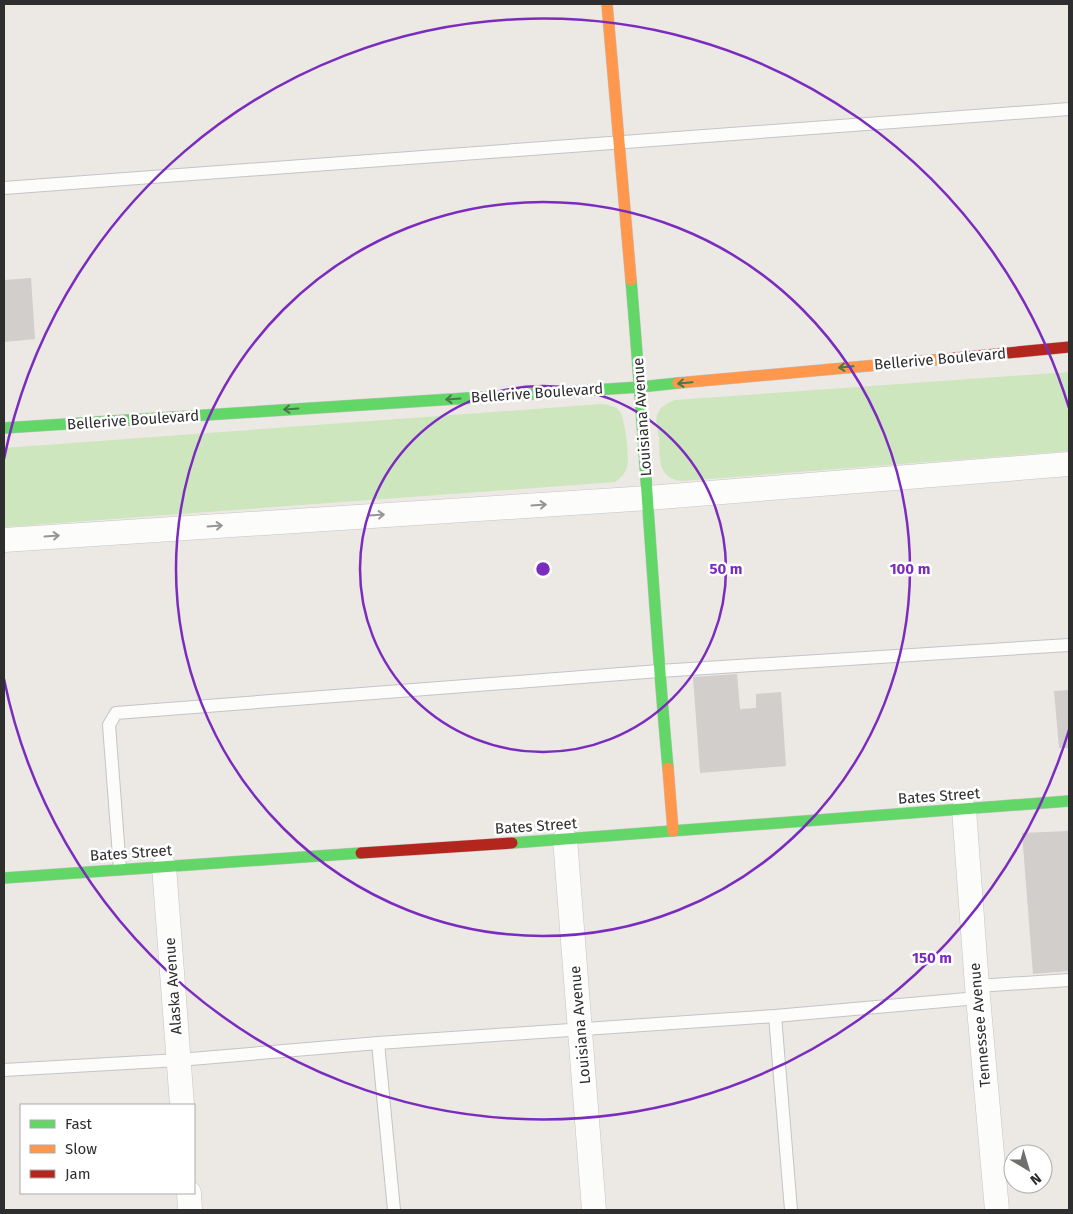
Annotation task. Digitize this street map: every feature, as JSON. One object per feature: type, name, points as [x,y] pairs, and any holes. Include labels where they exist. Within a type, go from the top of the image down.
[{"type":"street","name":"Louisiana Avenue","points":[[607,4],[640,387],[673,831]]},
{"type":"street","name":"Bellerive Boulevard","points":[[4,428],[640,387],[1069,347]]},
{"type":"street","points":[[4,540],[648,498],[1069,464]]},
{"type":"street","name":"Bates Street","points":[[4,878],[1069,801]]},
{"type":"street","name":"Tennessee Avenue","points":[[964,809],[977,992],[997,1210]]},
{"type":"street","name":"Louisiana Avenue","points":[[564,839],[594,1210]]},
{"type":"street","name":"Alaska Avenue","points":[[164,866],[182,1104]]},
{"type":"street","points":[[189,1194],[190,1210]]},
{"type":"lane","points":[[4,188],[1069,109]]},
{"type":"lane","points":[[120,869],[109,725],[116,713],[660,671],[1069,646]]},
{"type":"lane","points":[[4,1070],[179,1060],[378,1043],[775,1016],[1069,980]]},
{"type":"lane","points":[[775,1016],[792,1210]]},
{"type":"lane","points":[[378,1043],[394,1210]]},
{"type":"green space","points":[[1069,372],[1069,451],[682,481],[668,476],[664,472],[660,460],[656,417],[662,407],[675,400]]},
{"type":"green space","points":[[602,404],[612,406],[620,412],[625,430],[628,462],[625,472],[615,482],[4,527],[4,448]]},
{"type":"building","points":[[31,278],[35,339],[4,342],[4,280]]},
{"type":"building","points":[[737,674],[740,709],[756,708],[756,694],[781,692],[786,766],[700,773],[693,677]]},
{"type":"building","points":[[1069,690],[1069,748],[1059,748],[1054,691]]},
{"type":"building","points":[[1069,831],[1069,971],[1033,974],[1022,833]]},
{"type":"traffic: fast","points":[[631,280],[668,768]]},
{"type":"traffic: fast","points":[[4,428],[678,383]]},
{"type":"traffic: fast","points":[[512,843],[1069,801]]},
{"type":"traffic: fast","points":[[4,878],[361,853]]},
{"type":"traffic: slow","points":[[607,4],[631,280]]},
{"type":"traffic: slow","points":[[678,383],[955,358]]},
{"type":"traffic: slow","points":[[668,768],[673,831]]},
{"type":"traffic: jam","points":[[955,358],[1069,347]]},
{"type":"traffic: jam","points":[[361,853],[512,843]]}]
